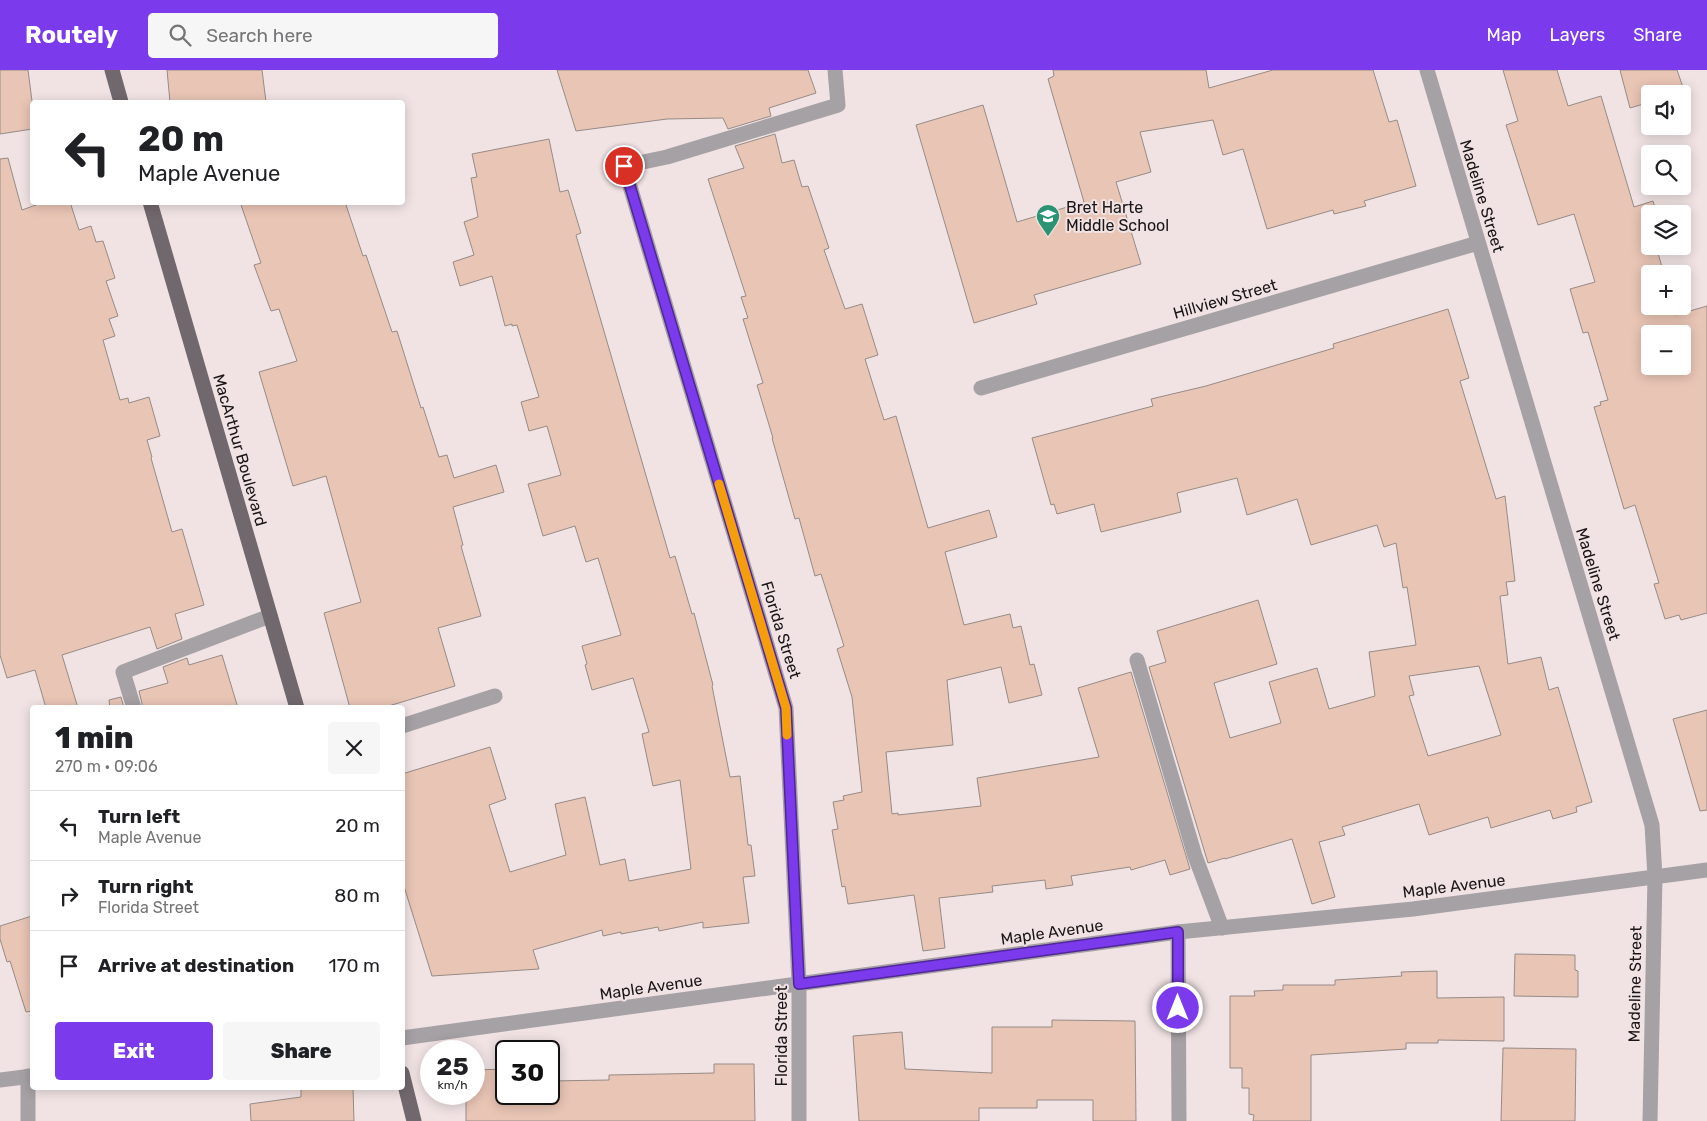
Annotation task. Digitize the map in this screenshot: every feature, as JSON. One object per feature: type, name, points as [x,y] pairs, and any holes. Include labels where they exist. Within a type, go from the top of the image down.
[{"type":"main road","points":[[112,70],[120,100]]},
{"type":"main road","name":"MacArthur Boulevard","points":[[151,205],[296,705]]},
{"type":"main road","points":[[405,1085],[414,1121]]},
{"type":"street","name":"Florida Street","points":[[799,1121],[799,984],[786,708],[624,166],[667,157],[838,105],[835,70]]},
{"type":"street","name":"Madeline Street","points":[[1426,70],[1652,825],[1655,877],[1650,1121]]},
{"type":"street","name":"Hillview Street","points":[[981,388],[1478,243]]},
{"type":"street","points":[[133,705],[123,672],[270,616]]},
{"type":"street","points":[[1137,660],[1195,856],[1222,928]]},
{"type":"street","points":[[405,725],[495,696]]},
{"type":"street","name":"Maple Avenue","points":[[405,1038],[1178,932],[1413,909],[1707,870]]},
{"type":"street","points":[[1178,932],[1179,1121]]},
{"type":"street","points":[[0,1080],[30,1076],[28,1121]]},
{"type":"building","points":[[0,70],[28,70],[32,100],[30,100],[30,129],[0,134]]},
{"type":"building","points":[[167,70],[262,70],[266,100],[170,100]]},
{"type":"building","points":[[557,70],[808,70],[816,93],[769,108],[771,116],[728,129],[723,118],[667,119],[576,131]]},
{"type":"building","points":[[1053,70],[1206,70],[1209,88],[1273,70],[1373,70],[1389,122],[1397,120],[1416,186],[1364,201],[1366,206],[1334,214],[1333,210],[1267,229],[1243,149],[1223,155],[1213,120],[1140,132],[1151,172],[1116,182],[1141,264],[1034,295],[1037,304],[974,323],[916,125],[983,105],[1017,222],[1084,202],[1048,79],[1054,76]]},
{"type":"building","points":[[1503,70],[1557,70],[1568,106],[1601,96],[1634,207],[1653,201],[1654,205],[1641,205],[1641,255],[1659,255],[1661,265],[1641,265],[1641,315],[1691,315],[1691,311],[1707,306],[1707,613],[1681,620],[1679,615],[1665,619],[1654,584],[1659,583],[1635,505],[1624,509],[1594,407],[1601,405],[1600,402],[1608,400],[1588,332],[1583,333],[1570,289],[1595,282],[1574,214],[1538,225],[1506,125],[1518,121]]},
{"type":"building","points":[[1620,70],[1677,70],[1682,85],[1641,85],[1641,105],[1630,108]]},
{"type":"building","points":[[775,134],[782,163],[794,160],[802,187],[808,186],[829,248],[824,250],[845,309],[862,304],[878,355],[865,359],[884,420],[896,416],[928,528],[989,510],[997,537],[945,552],[964,625],[1010,614],[1013,628],[1021,626],[1030,665],[1034,664],[1042,695],[1009,703],[1001,667],[947,680],[953,745],[886,752],[892,814],[898,813],[898,815],[981,806],[977,778],[1099,757],[1078,688],[1131,672],[1190,869],[1170,875],[1165,860],[1131,870],[1130,867],[1071,876],[1073,885],[1046,889],[1045,880],[992,886],[993,892],[939,898],[945,948],[923,951],[914,895],[848,904],[845,886],[842,887],[832,830],[838,829],[833,802],[844,800],[843,796],[862,792],[852,697],[837,649],[844,646],[821,574],[815,576],[799,518],[795,519],[757,385],[763,383],[743,319],[748,318],[741,297],[746,296],[708,179],[744,168],[735,146]]},
{"type":"building","points":[[549,139],[560,192],[568,190],[581,233],[576,235],[670,558],[675,556],[692,614],[694,613],[713,685],[730,777],[740,776],[748,845],[751,845],[755,876],[743,877],[749,923],[703,928],[703,922],[659,931],[658,927],[603,936],[602,930],[533,950],[539,969],[432,976],[405,890],[405,773],[490,747],[506,799],[489,805],[510,872],[566,855],[555,804],[585,797],[600,865],[625,859],[629,881],[691,869],[680,780],[653,786],[642,734],[649,732],[633,678],[592,690],[582,646],[621,635],[598,558],[586,562],[575,526],[543,536],[528,484],[561,475],[547,426],[529,431],[521,402],[539,397],[517,325],[505,326],[492,276],[460,286],[453,262],[474,255],[464,222],[478,217],[471,178],[477,177],[472,154]]},
{"type":"building","points":[[8,158],[22,210],[36,205],[71,205],[79,230],[91,226],[96,242],[103,241],[115,278],[106,281],[118,316],[109,319],[115,336],[103,340],[120,400],[128,398],[129,403],[149,397],[160,436],[147,440],[151,458],[172,532],[182,529],[204,605],[175,614],[182,639],[157,649],[150,627],[62,655],[77,705],[45,705],[35,670],[7,678],[0,655],[0,159]]},
{"type":"building","points":[[241,205],[346,205],[363,256],[366,255],[392,332],[397,331],[421,408],[423,407],[439,457],[447,455],[454,478],[496,465],[504,492],[453,507],[463,545],[461,546],[481,616],[438,628],[455,686],[392,705],[349,705],[324,613],[361,602],[326,476],[293,486],[259,372],[297,361],[279,309],[271,311],[254,265],[261,263]]},
{"type":"building","points":[[1448,309],[1469,378],[1460,381],[1496,499],[1505,496],[1515,581],[1506,582],[1508,595],[1500,596],[1508,664],[1541,657],[1549,690],[1558,687],[1592,802],[1576,807],[1577,812],[1553,819],[1550,810],[1491,828],[1488,817],[1429,835],[1419,804],[1342,827],[1345,835],[1319,842],[1335,897],[1312,904],[1292,839],[1208,863],[1149,667],[1166,662],[1157,631],[1258,600],[1277,664],[1214,683],[1230,738],[1281,723],[1269,682],[1317,668],[1329,709],[1375,696],[1369,652],[1416,645],[1407,587],[1403,588],[1396,543],[1384,547],[1377,525],[1311,545],[1297,499],[1247,515],[1237,478],[1177,493],[1181,512],[1101,532],[1094,504],[1057,514],[1054,504],[1051,505],[1032,438],[1153,406],[1151,399],[1206,386],[1334,348],[1333,344]],"holes":[[[1479,666],[1501,735],[1428,756],[1409,696],[1414,695],[1409,676]]]},
{"type":"building","points":[[222,655],[237,705],[142,705],[139,691],[168,683],[163,667],[187,658],[189,665]]},
{"type":"building","points":[[121,697],[123,705],[110,705],[109,700]]},
{"type":"building","points":[[1707,710],[1707,810],[1700,811],[1673,719]]},
{"type":"building","points":[[30,917],[30,1011],[26,1012],[10,961],[7,962],[0,939],[0,926]]},
{"type":"building","points":[[1515,954],[1575,955],[1575,970],[1578,971],[1578,997],[1514,996]]},
{"type":"building","points":[[1437,971],[1437,998],[1504,997],[1504,1041],[1438,1040],[1438,1043],[1406,1043],[1406,1049],[1311,1055],[1311,1121],[1253,1121],[1254,1115],[1249,1114],[1249,1088],[1242,1088],[1242,1068],[1230,1068],[1230,996],[1255,996],[1254,991],[1283,990],[1283,985],[1335,985],[1335,980],[1402,976],[1401,972]]},
{"type":"building","points":[[1052,1020],[1135,1021],[1136,1121],[1093,1121],[1093,1100],[1037,1100],[1037,1108],[979,1108],[979,1121],[859,1121],[853,1036],[902,1032],[905,1069],[992,1073],[992,1027],[1052,1027]]},
{"type":"building","points":[[1503,1048],[1576,1049],[1575,1121],[1501,1121]]},
{"type":"building","points":[[714,1064],[754,1064],[755,1121],[466,1121],[466,1105],[485,1105],[485,1070],[495,1069],[495,1105],[560,1105],[560,1081],[609,1080],[609,1075],[714,1073]]},
{"type":"building","points":[[301,1090],[353,1090],[354,1121],[251,1121],[250,1104],[301,1097]]},
{"type":"slow traffic","points":[[719,484],[786,708],[787,735]]},
{"type":"place","name":"Bret Harte Middle School","points":[[1048,237]]},
{"type":"route","points":[[624,166],[786,708],[799,984],[1178,932],[1178,1008]]}]
